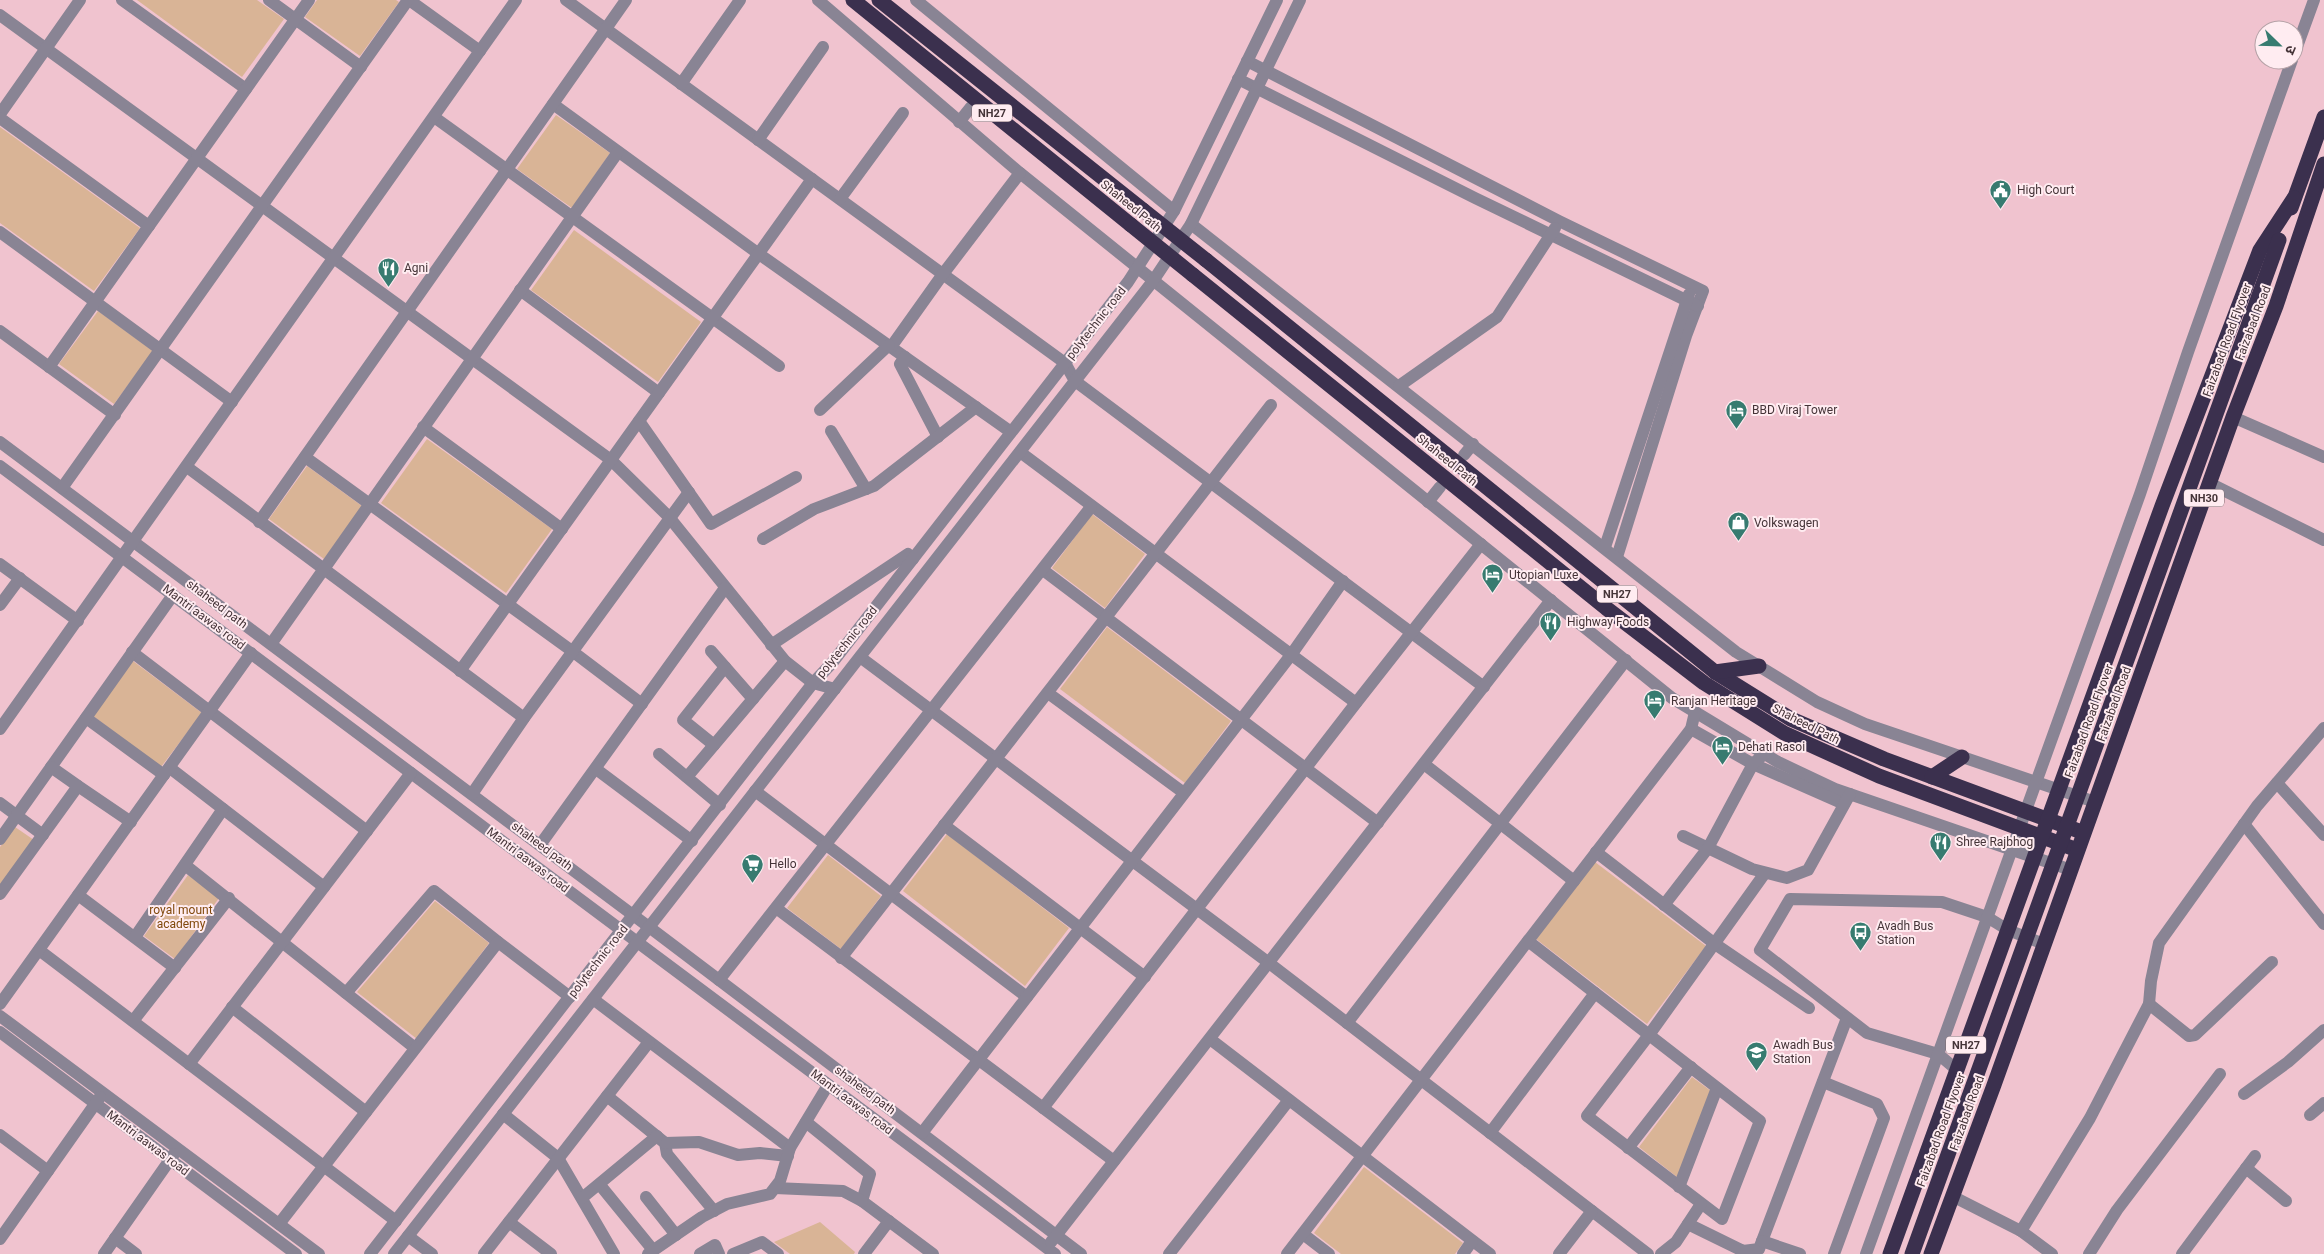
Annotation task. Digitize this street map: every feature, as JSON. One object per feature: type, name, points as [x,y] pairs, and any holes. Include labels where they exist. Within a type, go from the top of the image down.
[{"type":"highway","name":"Shaheed Path","points":[[853,0],[1606,608],[1704,683],[1784,732],[1879,776],[2078,850]]},
{"type":"highway","name":"Shaheed Path","points":[[880,0],[1206,260],[1715,672],[1791,719],[1884,759],[2084,833]]},
{"type":"highway","name":"NH30","points":[[2048,819],[2162,506],[2260,250],[2294,198],[2324,117]]},
{"type":"highway","name":"Faizabad Road","points":[[1931,1254],[2096,802],[2233,417],[2276,306],[2324,164]]},
{"type":"highway","name":"Faizabad Road Flyover","points":[[1912,1254],[2294,198]]},
{"type":"highway","points":[[1715,672],[1758,666]]},
{"type":"highway","points":[[1932,776],[1962,757]]},
{"type":"highway","name":"NH27","points":[[1890,1254],[2048,819]]},
{"type":"street","points":[[80,0],[0,116],[148,226]]},
{"type":"street","points":[[122,0],[246,89]]},
{"type":"street","points":[[269,0],[361,67]]},
{"type":"street","points":[[49,368],[309,0]]},
{"type":"street","points":[[62,488],[408,0],[480,51]]},
{"type":"street","points":[[0,729],[123,558],[516,0]]},
{"type":"street","points":[[566,0],[1065,363],[1075,381],[1484,687]]},
{"type":"street","points":[[258,522],[626,0]]},
{"type":"street","points":[[681,84],[740,0]]},
{"type":"street","points":[[809,0],[831,13]]},
{"type":"street","points":[[818,0],[1020,173],[1672,698],[1764,754],[1847,799]]},
{"type":"street","points":[[916,0],[998,74],[1174,211]]},
{"type":"street","name":"polytechnic road","points":[[370,1254],[814,683],[832,663],[913,559],[1137,268],[1174,211],[1276,0]]},
{"type":"street","points":[[394,1254],[1153,281],[1190,224],[1300,0]]},
{"type":"street","points":[[2304,28],[2314,0]]},
{"type":"street","points":[[0,15],[611,460],[669,517],[784,661],[814,683],[835,689]]},
{"type":"street","points":[[758,140],[823,46]]},
{"type":"street","points":[[1247,61],[1559,221],[1703,291],[1692,303],[1604,547]]},
{"type":"street","points":[[1866,1254],[2024,810],[2140,494],[2191,342],[2288,70]]},
{"type":"street","points":[[1238,79],[1475,198],[1692,303]]},
{"type":"street","points":[[553,104],[759,254],[1011,432]]},
{"type":"street","points":[[959,122],[971,107]]},
{"type":"street","points":[[840,199],[903,113]]},
{"type":"street","points":[[434,117],[712,320],[779,366]]},
{"type":"street","points":[[271,644],[618,152]]},
{"type":"street","points":[[820,410],[890,346],[1020,173]]},
{"type":"street","points":[[460,671],[812,179]]},
{"type":"street","points":[[1399,386],[1497,317],[1552,235],[1559,221]]},
{"type":"street","points":[[1190,224],[1736,652],[1817,702],[1865,724],[2096,802]]},
{"type":"street","points":[[0,232],[232,402]]},
{"type":"street","points":[[520,290],[659,393]]},
{"type":"street","points":[[1617,558],[1686,336],[1692,303]]},
{"type":"street","points":[[0,332],[115,415]]},
{"type":"street","points":[[905,357],[900,364],[938,437]]},
{"type":"street","points":[[840,958],[1271,406]]},
{"type":"street","points":[[763,539],[814,509],[874,486],[976,408]]},
{"type":"street","points":[[2233,417],[2324,457]]},
{"type":"street","points":[[639,421],[710,524],[796,477]]},
{"type":"street","points":[[423,427],[562,529]]},
{"type":"street","points":[[832,431],[866,489]]},
{"type":"street","name":"shaheed path","points":[[0,442],[634,915],[1081,1254]]},
{"type":"street","points":[[1464,455],[1473,444]]},
{"type":"street","points":[[1020,452],[1155,555],[1356,703]]},
{"type":"street","points":[[305,457],[642,704]]},
{"type":"street","name":"Mantri aawas road","points":[[0,466],[828,1084],[1048,1252]]},
{"type":"street","points":[[187,467],[258,522],[524,718]]},
{"type":"street","points":[[2210,483],[2324,540]]},
{"type":"street","points":[[1428,502],[1440,487]]},
{"type":"street","points":[[472,794],[572,651],[689,492]]},
{"type":"street","points":[[719,980],[933,711],[1091,507]]},
{"type":"street","points":[[1043,1108],[1481,544]]},
{"type":"street","points":[[771,645],[908,554],[913,559]]},
{"type":"street","points":[[0,564],[78,621]]},
{"type":"street","points":[[1042,570],[1378,822]]},
{"type":"street","points":[[0,605],[20,578]]},
{"type":"street","points":[[922,1133],[1291,655],[1344,581]]},
{"type":"street","points":[[540,845],[726,588]]},
{"type":"street","points":[[0,839],[173,595]]},
{"type":"street","points":[[1048,1252],[1056,1236],[1551,600]]},
{"type":"street","points":[[711,651],[753,699]]},
{"type":"street","points":[[132,652],[367,831]]},
{"type":"street","points":[[0,1004],[252,653]]},
{"type":"street","points":[[860,657],[1198,909],[1648,1254]]},
{"type":"street","points":[[1347,1023],[1626,660]]},
{"type":"street","points":[[687,777],[784,661]]},
{"type":"street","points":[[714,745],[684,720],[725,667]]},
{"type":"street","points":[[1048,693],[1184,792]]},
{"type":"street","points":[[1288,1254],[1691,729],[1695,712]]},
{"type":"street","points":[[86,718],[223,809],[324,887]]},
{"type":"street","points":[[2022,1230],[2090,1118],[2149,1004],[2151,980],[2159,943],[2244,824],[2324,728]]},
{"type":"street","points":[[1691,729],[1753,764],[1847,799],[2071,870]]},
{"type":"street","points":[[1711,740],[1736,737]]},
{"type":"street","points":[[659,754],[720,805]]},
{"type":"street","points":[[1664,905],[1708,848],[1753,764],[1764,754]]},
{"type":"street","points":[[1424,764],[1574,880]]},
{"type":"street","points":[[51,767],[130,822]]},
{"type":"street","points":[[596,769],[692,841]]},
{"type":"street","points":[[190,1064],[412,773]]},
{"type":"street","points":[[2277,783],[2324,835]]},
{"type":"street","points":[[0,894],[78,786]]},
{"type":"street","points":[[756,791],[1027,996]]},
{"type":"street","points":[[1683,836],[1752,869],[1787,878],[1808,870],[1847,799]]},
{"type":"street","points":[[0,803],[43,835]]},
{"type":"street","points":[[135,937],[223,809]]},
{"type":"street","points":[[2244,824],[2324,924]]},
{"type":"street","points":[[944,825],[1145,977]]},
{"type":"street","points":[[1596,852],[1714,944],[1809,1008]]},
{"type":"street","points":[[185,864],[415,1048]]},
{"type":"street","points":[[1528,941],[1650,1035],[1760,1121],[1722,1219],[1586,1116],[1650,1035],[1765,873]]},
{"type":"street","points":[[346,993],[434,891],[570,997]]},
{"type":"street","points":[[78,895],[175,968]]},
{"type":"street","points":[[133,1021],[228,898]]},
{"type":"street","points":[[1957,1070],[1938,1054],[1867,1032],[1760,950],[1790,899],[1942,902],[1987,917],[2008,930],[2044,944]]},
{"type":"street","points":[[776,908],[840,958],[1114,1161]]},
{"type":"street","points":[[279,1224],[498,942]]},
{"type":"street","points":[[39,950],[396,1221]]},
{"type":"street","points":[[2149,1004],[2189,1036],[2194,1035],[2272,962]]},
{"type":"street","points":[[1490,1133],[1595,993]]},
{"type":"street","points":[[593,999],[789,1152]]},
{"type":"street","points":[[232,1008],[366,1112]]},
{"type":"street","points":[[0,1016],[100,1098],[179,1150],[319,1254]]},
{"type":"street","points":[[1688,1224],[1743,1251],[1759,1249],[1847,1018]]},
{"type":"street","points":[[2244,1094],[2288,1062],[2324,1030]]},
{"type":"street","name":"Mantri aawas road","points":[[0,1032],[100,1098],[169,1158],[296,1254]]},
{"type":"street","points":[[1210,1039],[1490,1254]]},
{"type":"street","points":[[484,1254],[649,1042]]},
{"type":"street","points":[[1628,1148],[1691,1067]]},
{"type":"street","points":[[2089,1254],[2117,1210],[2220,1074]]},
{"type":"street","points":[[1823,1082],[1877,1104],[1884,1118],[1834,1254]]},
{"type":"street","points":[[600,1185],[651,1252],[727,1204],[770,1194],[780,1181],[789,1152],[828,1084]]},
{"type":"street","points":[[1679,1187],[1717,1088]]},
{"type":"street","points":[[606,1096],[661,1140],[667,1154],[714,1211]]},
{"type":"street","points":[[0,1239],[100,1098]]},
{"type":"street","points":[[1169,1254],[1288,1100]]},
{"type":"street","points":[[2310,1114],[2324,1103]]},
{"type":"street","points":[[503,1114],[558,1158],[614,1254]]},
{"type":"street","points":[[806,1122],[870,1174],[862,1201]]},
{"type":"street","points":[[0,1135],[48,1171]]},
{"type":"street","points":[[582,1198],[661,1140],[699,1142],[738,1155],[789,1152]]},
{"type":"street","points":[[104,1254],[169,1158],[179,1150]]},
{"type":"street","points":[[2182,1254],[2255,1156]]},
{"type":"street","points":[[2246,1168],[2286,1201]]},
{"type":"street","points":[[775,1188],[843,1191],[862,1201],[933,1254]]},
{"type":"street","points":[[1952,1196],[2022,1230],[2052,1254]]},
{"type":"street","points":[[646,1197],[676,1235]]},
{"type":"street","points":[[1661,1254],[1676,1242],[1701,1204]]},
{"type":"street","points":[[1559,1254],[1592,1211]]},
{"type":"street","points":[[864,1254],[889,1221]]},
{"type":"street","points":[[509,1222],[551,1254]]},
{"type":"street","points":[[1303,1234],[1329,1254]]},
{"type":"street","points":[[408,1236],[432,1254]]},
{"type":"street","points":[[114,1238],[136,1254]]},
{"type":"street","points":[[1463,1254],[1472,1241]]},
{"type":"street","points":[[1762,1241],[1800,1254]]},
{"type":"street","points":[[734,1254],[762,1242],[778,1254]]},
{"type":"street","points":[[700,1254],[715,1245],[719,1254]]},
{"type":"green space","points":[[137,0],[257,0],[284,19],[242,77]]},
{"type":"green space","points":[[317,0],[396,0],[399,2],[360,56],[305,17]]},
{"type":"green space","points":[[556,115],[610,153],[572,208],[517,169]]},
{"type":"green space","points":[[0,127],[140,228],[94,291],[0,223]]},
{"type":"green space","points":[[574,230],[701,322],[658,382],[531,290]]},
{"type":"green space","points":[[98,311],[153,351],[114,404],[59,364]]},
{"type":"green space","points":[[427,439],[552,529],[506,593],[381,503]]},
{"type":"green space","points":[[307,466],[362,506],[324,559],[269,519]]},
{"type":"green space","points":[[1092,514],[1145,554],[1105,608],[1052,568]]},
{"type":"green space","points":[[1107,627],[1231,721],[1185,783],[1060,689]]},
{"type":"green space","points":[[133,661],[202,713],[161,767],[93,716]]},
{"type":"green space","points":[[15,827],[34,840],[0,886],[0,847]]},
{"type":"green space","points":[[947,834],[1069,928],[1025,986],[903,891]]},
{"type":"green space","points":[[828,855],[881,896],[841,949],[787,908]]},
{"type":"green space","points":[[1595,862],[1706,946],[1647,1024],[1536,939]]},
{"type":"green space","name":"royal mount academy","points":[[188,875],[219,898],[175,959],[144,936]]},
{"type":"green space","points":[[435,901],[489,943],[417,1039],[357,992]]},
{"type":"green space","points":[[1692,1077],[1711,1091],[1677,1177],[1639,1147]]},
{"type":"green space","points":[[1364,1167],[1463,1243],[1455,1254],[1341,1254],[1314,1233]]},
{"type":"green space","points":[[820,1222],[855,1252],[854,1254],[790,1254],[774,1242]]},
{"type":"place","name":"High Court","points":[[2001,209]]},
{"type":"place","name":"Agni","points":[[388,287]]},
{"type":"place","name":"BBD Viraj Tower","points":[[1736,429]]},
{"type":"place","name":"Volkswagen","points":[[1738,542]]},
{"type":"place","name":"Utopian Luxe","points":[[1493,594]]},
{"type":"place","name":"Highway Foods","points":[[1551,641]]},
{"type":"place","name":"Ranjan Heritage","points":[[1655,720]]},
{"type":"place","name":"Dehati Rasoi","points":[[1722,766]]},
{"type":"place","name":"Shree Rajbhog","points":[[1940,861]]},
{"type":"place","name":"Hello","points":[[753,883]]},
{"type":"place","name":"Avadh Bus Station","points":[[1861,952]]},
{"type":"place","name":"Awadh Bus Station","points":[[1757,1071]]}]
